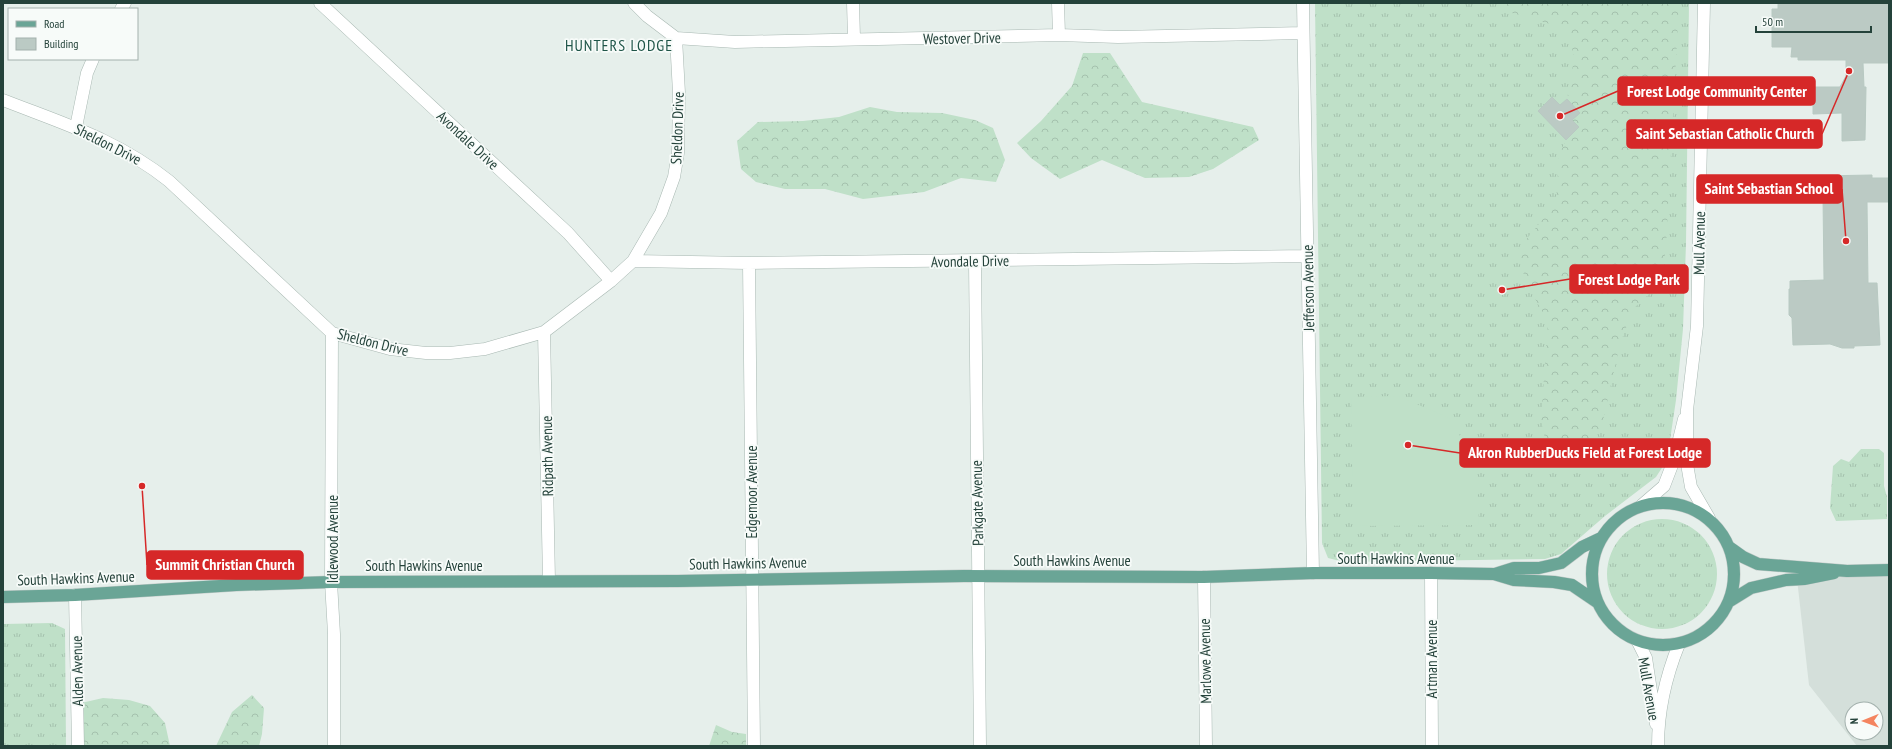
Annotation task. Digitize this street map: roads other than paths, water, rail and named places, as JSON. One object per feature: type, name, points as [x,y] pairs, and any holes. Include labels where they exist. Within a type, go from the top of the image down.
[{"type":"main road","points":[[1659,502],[1677,504],[1694,509],[1709,518],[1721,531],[1734,560],[1734,588],[1730,601],[1721,616],[1710,629],[1695,639],[1679,644],[1659,646],[1638,642],[1621,632],[1607,619],[1597,602],[1592,586],[1592,569],[1595,553],[1601,538],[1612,524],[1626,513],[1642,506],[1659,502]]},
{"type":"main road","name":"South Hawkins Avenue","points":[[1494,574],[1514,568],[1539,568],[1561,563],[1582,547],[1601,538]]},
{"type":"main road","points":[[1729,547],[1743,558],[1758,564],[1847,571],[1889,570]]},
{"type":"main road","points":[[1730,601],[1751,588],[1786,580],[1804,579],[1847,571]]},
{"type":"main road","name":"South Hawkins Avenue","points":[[3,597],[75,595],[236,585],[331,582],[549,580],[678,581],[978,576],[1204,577],[1431,573],[1494,574],[1514,580],[1554,582],[1572,585],[1597,602]]},
{"type":"street","name":"Avondale Drive","points":[[320,3],[568,233],[611,281]]},
{"type":"street","points":[[634,3],[647,16],[676,38]]},
{"type":"street","points":[[647,3],[647,16]]},
{"type":"street","points":[[853,3],[854,38]]},
{"type":"street","points":[[1058,3],[1059,35]]},
{"type":"street","name":"Jefferson Avenue","points":[[1303,3],[1313,574]]},
{"type":"street","name":"Mull Avenue","points":[[1704,3],[1697,326],[1687,410],[1687,464],[1691,487],[1709,518]]},
{"type":"street","name":"Westover Drive","points":[[676,38],[735,42],[854,38],[914,39],[1059,35],[1118,37],[1303,33]]},
{"type":"street","name":"Sheldon Drive","points":[[3,100],[76,127],[125,150],[149,165],[169,181],[332,332],[390,349],[426,353],[450,353],[485,349],[544,332],[611,281],[633,261],[661,213],[674,177],[678,153],[679,116],[676,38]]},
{"type":"street","points":[[76,127],[87,74],[93,60]]},
{"type":"street","name":"Avondale Drive","points":[[633,261],[749,263],[1308,256]]},
{"type":"street","name":"Parkgate Avenue","points":[[975,261],[980,746]]},
{"type":"street","name":"Edgemoor Avenue","points":[[749,263],[751,579],[754,746]]},
{"type":"street","name":"Idlewood Avenue","points":[[332,332],[331,582],[334,634],[334,746]]},
{"type":"street","name":"Ridpath Avenue","points":[[544,332],[549,580]]},
{"type":"street","name":"Mull Avenue","points":[[1642,506],[1664,486],[1674,460],[1678,437],[1687,410]]},
{"type":"street","name":"Artman Avenue","points":[[1431,573],[1432,746]]},
{"type":"street","name":"Marlowe Avenue","points":[[1204,577],[1206,746]]},
{"type":"street","name":"Alden Avenue","points":[[75,595],[78,746]]},
{"type":"street","name":"Mull Avenue","points":[[1638,642],[1646,658],[1658,742]]},
{"type":"street","name":"Mull Avenue","points":[[1658,742],[1664,696],[1670,666],[1679,644]]},
{"type":"place","name":"Saint Sebastian Catholic Church","points":[[1849,71]]},
{"type":"place","name":"Forest Lodge Community Center","points":[[1560,116]]},
{"type":"place","name":"Saint Sebastian School","points":[[1846,241]]},
{"type":"place","name":"Forest Lodge Park","points":[[1502,290]]},
{"type":"place","name":"Akron RubberDucks Field at Forest Lodge","points":[[1408,445]]},
{"type":"place","name":"Summit Christian Church","points":[[142,486]]},
{"type":"district","name":"HUNTERS LODGE","points":[[619,45]]}]
